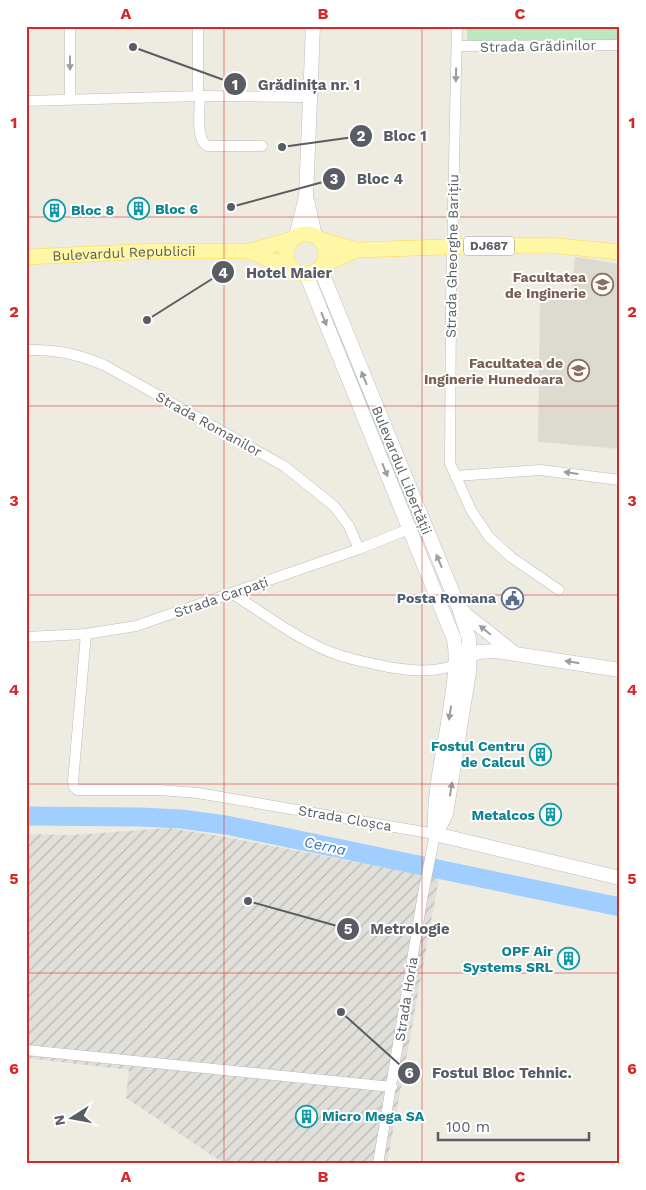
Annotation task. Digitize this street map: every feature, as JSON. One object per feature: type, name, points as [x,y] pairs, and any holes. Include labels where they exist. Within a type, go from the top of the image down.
[{"type":"main road","points":[[300,272],[286,259],[287,246],[293,238],[306,197],[313,26]]},
{"type":"main road","points":[[306,197],[318,238],[326,252],[321,266]]},
{"type":"main road","name":"DJ687","points":[[293,238],[309,234],[357,250],[548,245],[620,252]]},
{"type":"main road","name":"Bulevardul Republicii","points":[[26,257],[155,251],[250,251],[293,238]]},
{"type":"main road","name":"DJ687","points":[[300,272],[312,273],[321,266],[357,250]]},
{"type":"main road","name":"Bulevardul Republicii","points":[[250,251],[300,272]]},
{"type":"main road","name":"Bulevardul Libertății","points":[[321,266],[458,606],[513,652]]},
{"type":"main road","name":"Bulevardul Libertății","points":[[300,272],[452,633],[456,665],[434,811],[435,834]]},
{"type":"main road","points":[[435,834],[446,814],[465,701],[470,655],[469,639],[458,606]]},
{"type":"main road","name":"Bulevardul Libertății","points":[[470,655],[488,650],[513,652],[620,670]]},
{"type":"main road","points":[[456,665],[470,655]]},
{"type":"main road","name":"Strada Cloșca","points":[[435,834],[620,878]]},
{"type":"street","points":[[70,26],[70,99]]},
{"type":"street","points":[[198,26],[200,137],[204,144],[208,146],[262,146]]},
{"type":"street","name":"Strada Gheorghe Barițiu","points":[[457,26],[450,463],[479,524],[489,537],[511,557],[559,590]]},
{"type":"street","name":"Strada Grădinilor","points":[[457,46],[620,45]]},
{"type":"street","points":[[26,101],[199,96],[310,97]]},
{"type":"street","name":"Strada Romanilor","points":[[26,350],[59,351],[104,365],[284,466],[313,487],[334,506],[349,526],[359,549]]},
{"type":"street","points":[[455,476],[540,470],[620,480]]},
{"type":"street","name":"Strada Carpați","points":[[26,637],[86,634],[136,626],[359,549],[409,528]]},
{"type":"street","points":[[232,593],[310,642],[332,653],[371,663],[420,672],[444,669],[456,665]]},
{"type":"street","name":"Strada Cloșca","points":[[86,634],[74,787],[80,790],[160,790],[198,793],[435,834]]},
{"type":"street","name":"Strada Horia","points":[[378,1164],[424,885],[435,834]]},
{"type":"street","points":[[26,1050],[392,1087]]},
{"type":"shaded area","name":"Facultatea de Inginerie Hunedoara","points":[[575,257],[620,264],[620,449],[538,442],[540,298],[571,299]]},
{"type":"shaded area","points":[[169,828],[439,878],[387,1164],[225,1164],[126,1098],[129,1070],[26,1058],[26,834],[73,835]]},
{"type":"green space","points":[[467,26],[620,26],[620,40],[467,42]]},
{"type":"green space","points":[[327,298],[386,444],[381,446],[322,301]]},
{"type":"green space","points":[[389,450],[425,539],[420,541],[384,452]]},
{"type":"waterway","name":"Cerna","points":[[26,816],[140,817],[181,819],[226,825],[620,907]]},
{"type":"place","name":"Grădinița nr. 1","points":[[133,47]]},
{"type":"place","name":"Bloc 1","points":[[282,147]]},
{"type":"place","name":"Bloc 4","points":[[231,207]]},
{"type":"place","name":"Bloc 6","points":[[139,209]]},
{"type":"place","name":"Bloc 8","points":[[55,210]]},
{"type":"place","name":"Facultatea de Inginerie","points":[[602,285]]},
{"type":"place","name":"Hotel Maier","points":[[147,320]]},
{"type":"place","name":"Facultatea de Inginerie Hunedoara","points":[[579,371]]},
{"type":"place","name":"Posta Romana","points":[[512,598]]},
{"type":"place","name":"Fostul Centru de Calcul","points":[[541,754]]},
{"type":"place","name":"Metalcos","points":[[551,815]]},
{"type":"place","name":"Metrologie","points":[[248,901]]},
{"type":"place","name":"OPF Air Systems SRL","points":[[569,959]]},
{"type":"place","name":"Fostul Bloc Tehnic.","points":[[341,1012]]},
{"type":"place","name":"Micro Mega SA","points":[[306,1116]]}]
